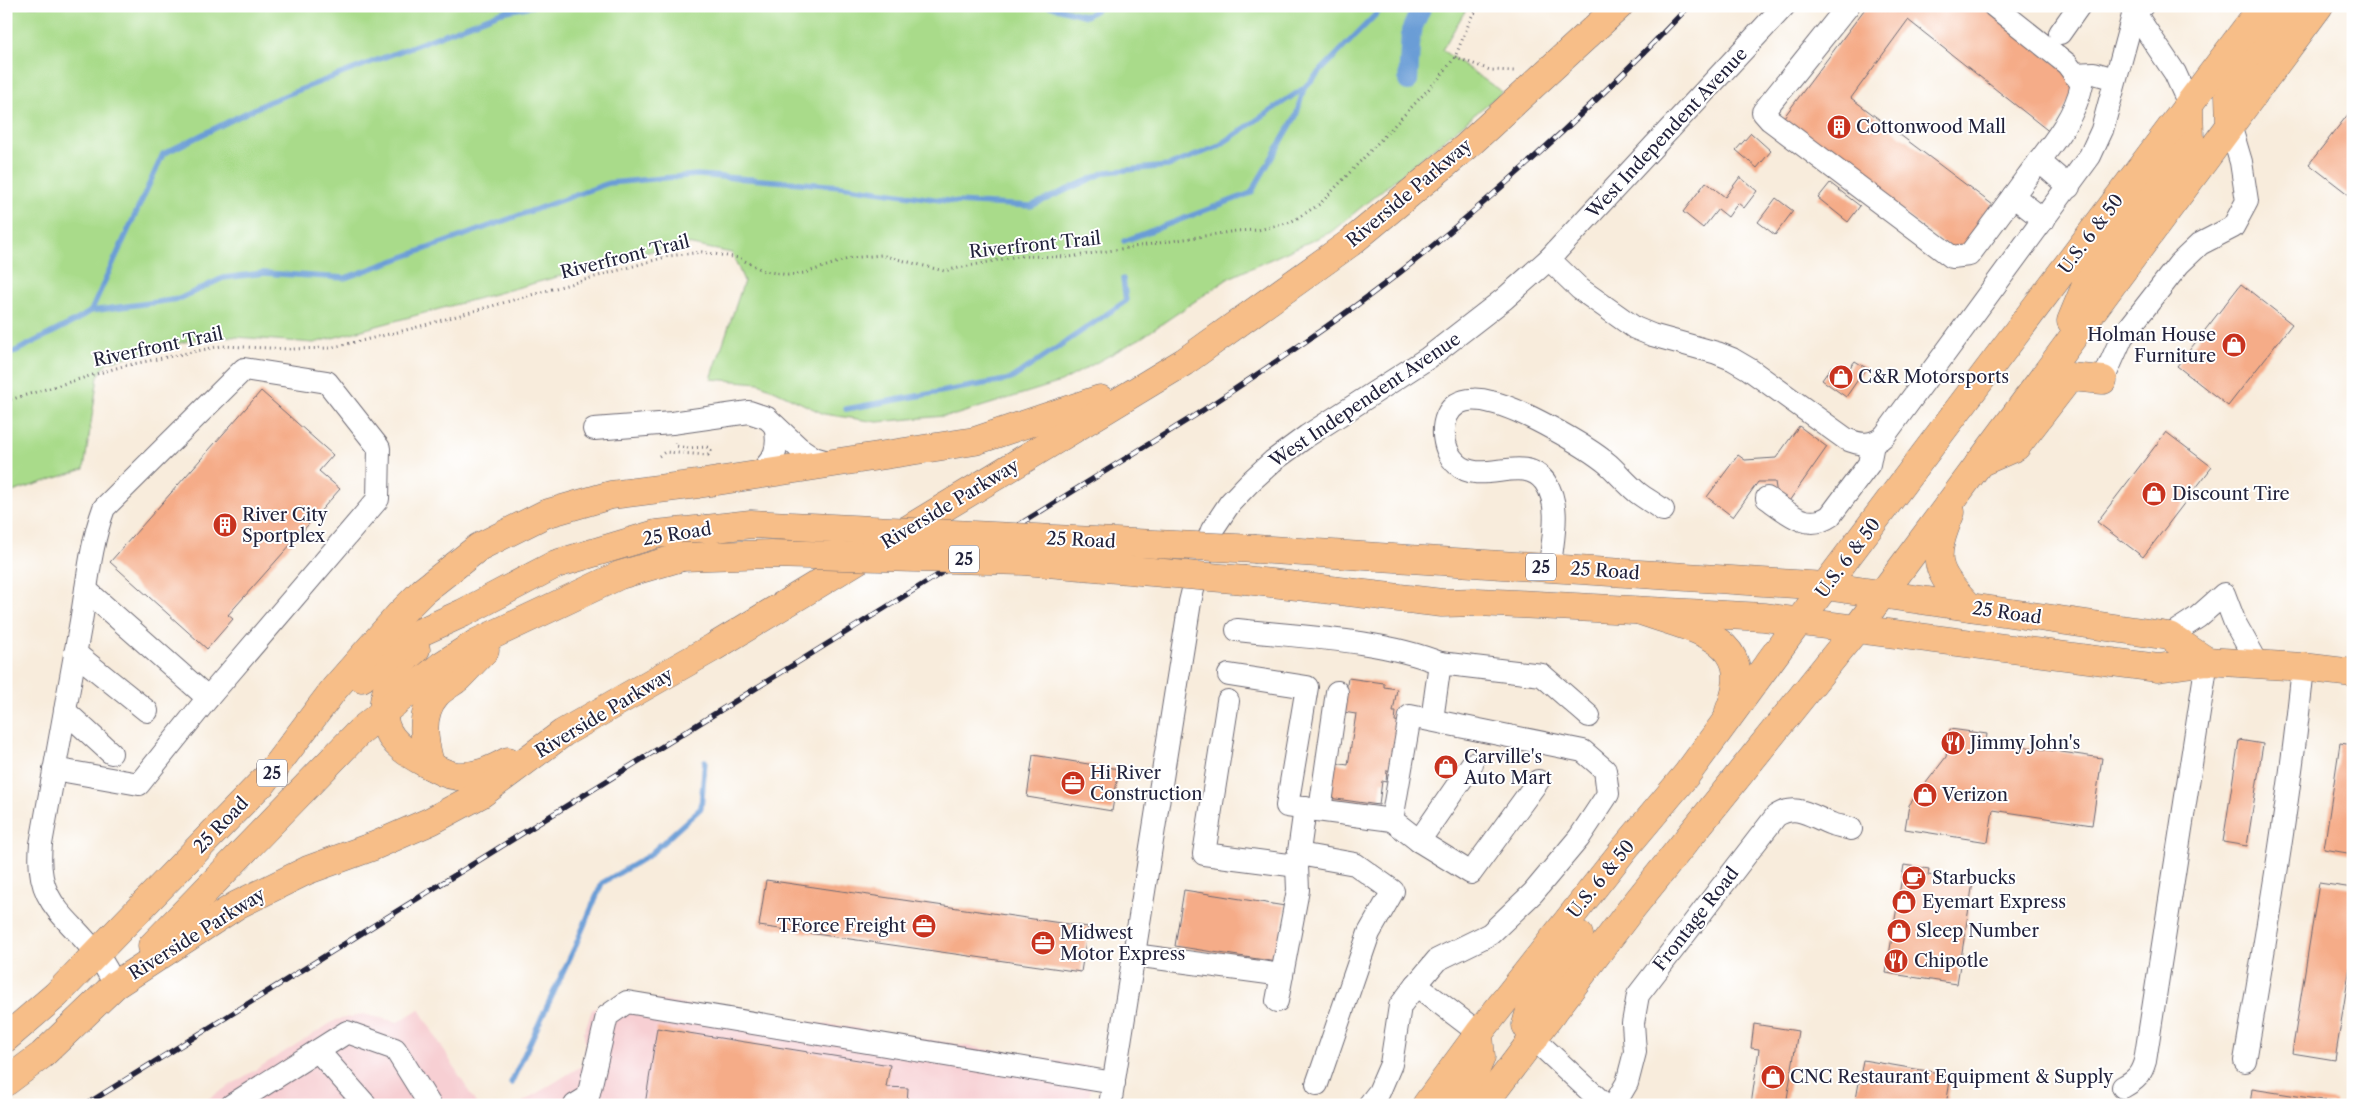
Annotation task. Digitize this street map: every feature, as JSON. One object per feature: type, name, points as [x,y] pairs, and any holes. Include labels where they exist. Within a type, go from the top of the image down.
[{"type":"main road","name":"Riverside Parkway","points":[[6,1082],[42,1055],[115,985],[237,905],[308,870],[374,846],[431,821],[481,794],[563,733],[714,647],[1184,362],[1357,237],[1466,147],[1619,6]]},
{"type":"main road","name":"U.S. 6 & 50","points":[[1426,1105],[1479,1033],[1625,848],[1687,774],[1826,586],[2263,6]]},
{"type":"main road","points":[[2230,125],[2229,94],[2247,60],[2287,6]]},
{"type":"main road","points":[[1483,1105],[1628,913],[1857,628],[2319,6]]},
{"type":"main road","points":[[2056,358],[2088,280],[2190,140],[2189,104]]},
{"type":"main road","name":"Riverside Parkway","points":[[262,783],[335,688],[399,615],[446,571],[479,547],[545,514],[611,495],[757,475],[975,441],[1089,403],[1184,362]]},
{"type":"main road","points":[[1978,464],[2016,448],[2070,377],[2103,380]]},
{"type":"main road","points":[[1962,485],[1942,534],[1938,558],[1941,573],[1947,583],[1970,607]]},
{"type":"main road","name":"25 Road","points":[[96,953],[361,679],[421,632],[463,613],[556,564],[656,534],[751,524],[1256,549],[1826,586],[2170,636],[2207,661]]},
{"type":"main road","name":"25 Road","points":[[115,985],[360,731],[442,665],[478,642],[620,575],[682,557],[770,554],[1024,561],[1245,580],[1442,603],[1478,602],[1641,612],[1755,616],[2158,668],[2207,661],[2303,667],[2353,673]]},
{"type":"main road","points":[[1641,612],[1711,636],[1722,643],[1735,665],[1738,678],[1730,710],[1718,731],[1687,774]]},
{"type":"main road","points":[[463,613],[407,656],[395,671],[387,689],[384,712],[386,727],[396,743],[410,756],[440,772],[456,776],[472,776],[487,772],[563,733]]},
{"type":"main road","points":[[431,766],[425,746],[424,727],[428,710],[436,695],[456,679],[486,649],[531,616]]},
{"type":"main road","points":[[1534,1039],[1526,1025],[1531,1007],[1558,964],[1607,897],[1625,848]]},
{"type":"main road","points":[[6,1038],[56,995],[96,953]]},
{"type":"main road","points":[[1458,1105],[1466,1094],[1481,1057],[1479,1033]]},
{"type":"street","name":"West Independent Avenue","points":[[1112,1094],[1190,602],[1200,561],[1220,517],[1249,483],[1273,461],[1307,436],[1389,385],[1449,344],[1549,259],[1784,6]]},
{"type":"street","points":[[1848,6],[1763,112],[1770,120],[1952,257],[1969,255],[2039,161],[2072,112],[2079,97],[2082,84],[2067,64],[1994,6]]},
{"type":"street","points":[[2060,33],[2079,6]]},
{"type":"street","points":[[1549,259],[1580,288],[1635,328],[1732,359],[1846,439],[1854,443],[1873,444],[1885,435],[2090,156],[2102,130],[2114,78],[2135,8]]},
{"type":"street","points":[[2135,8],[2174,73],[2189,104]]},
{"type":"street","points":[[2074,74],[2094,73],[2114,78]]},
{"type":"street","points":[[2103,380],[2122,337],[2179,264],[2200,244],[2233,227],[2247,201],[2241,162],[2230,125]]},
{"type":"street","points":[[2039,161],[2069,187]]},
{"type":"street","points":[[2013,196],[2044,220]]},
{"type":"street","points":[[54,769],[139,784],[208,698],[378,499],[379,448],[327,382],[244,369],[104,508],[96,535],[64,711],[41,844],[40,876],[51,904],[96,953],[115,985]]},
{"type":"street","points":[[1550,567],[1555,516],[1551,492],[1538,474],[1530,471],[1519,469],[1476,472],[1464,470],[1455,463],[1449,453],[1444,432],[1450,410],[1458,403],[1467,400],[1491,401],[1524,415],[1598,456],[1637,492],[1663,510]]},
{"type":"street","points":[[594,429],[672,423],[743,412],[759,414],[767,418],[799,448],[814,458],[832,463]]},
{"type":"street","points":[[757,475],[769,465],[774,455],[778,441],[775,426]]},
{"type":"street","points":[[1767,498],[1797,519],[1814,523],[1823,521],[1830,516],[1869,464],[1873,444]]},
{"type":"street","points":[[86,590],[208,698]]},
{"type":"street","points":[[2170,636],[2224,594],[2234,623],[2258,664]]},
{"type":"street","points":[[1237,630],[1416,653],[1440,663],[1542,675],[1590,716]]},
{"type":"street","points":[[75,653],[147,711]]},
{"type":"street","points":[[2123,1087],[2135,1080],[2142,1072],[2145,1060],[2207,661]]},
{"type":"street","points":[[1432,720],[1440,663]]},
{"type":"street","points":[[2245,1061],[2278,863],[2296,738],[2303,667]]},
{"type":"street","points":[[1229,675],[1306,687],[1287,806],[1392,820],[1419,841],[1471,872],[1538,781]]},
{"type":"street","points":[[1277,1001],[1298,890],[1298,860],[1313,809],[1337,692]]},
{"type":"street","points":[[1228,701],[1204,854],[1355,864],[1393,891],[1370,933],[1317,1084]]},
{"type":"street","points":[[64,711],[111,753]]},
{"type":"street","points":[[1369,1105],[1379,1092],[1391,1064],[1400,1006],[1437,960],[1490,934],[1533,893],[1579,838],[1608,794],[1605,770],[1583,751],[1410,716],[1392,820]]},
{"type":"street","points":[[1419,841],[1472,764]]},
{"type":"street","name":"Frontage Road","points":[[1614,1105],[1627,1083],[1635,1052],[1633,1023],[1638,995],[1776,816],[1793,809],[1810,813],[1833,824],[1852,829]]},
{"type":"street","points":[[1134,955],[1282,975]]},
{"type":"street","points":[[1416,985],[1479,1033]]},
{"type":"street","points":[[575,1105],[588,1097],[607,1016],[627,1002],[1112,1094]]},
{"type":"street","points":[[232,1105],[347,1032],[395,1049],[430,1105]]},
{"type":"street","points":[[1534,1039],[1605,1105]]},
{"type":"street","points":[[318,1051],[364,1103]]},
{"type":"path","name":"Riverfront Trail","points":[[6,401],[123,366],[221,346],[292,349],[329,348],[414,328],[669,256],[702,252],[739,258],[764,271],[788,276],[805,274],[851,258],[881,255],[944,271],[1018,256],[1069,257],[1236,230],[1258,230],[1291,222],[1320,204],[1409,112],[1440,77],[1455,57],[1472,16],[1482,6]]},
{"type":"path","points":[[1455,57],[1490,70],[1502,72],[1520,68]]},
{"type":"path","points":[[659,456],[665,452],[708,455],[711,451],[707,447],[688,448],[676,446],[674,438]]},
{"type":"shaded area","points":[[621,995],[780,1019],[857,1028],[1094,1067],[1088,1105],[518,1105],[586,1063],[584,1033],[592,1010]]},
{"type":"shaded area","points":[[419,1009],[477,1105],[198,1105],[336,1020],[363,1014],[398,1022]]},
{"type":"green space","points":[[6,6],[1468,6],[1442,50],[1502,92],[1331,232],[1229,278],[1141,338],[1061,382],[955,415],[877,422],[824,414],[759,383],[711,379],[744,281],[732,253],[682,243],[314,343],[211,335],[107,362],[98,377],[84,469],[6,494]]},
{"type":"building","name":"Cottonwood Mall","points":[[1867,6],[1982,6],[2079,82],[2051,133],[1908,20],[1851,98],[1993,205],[1961,249],[1952,249],[1781,121]]},
{"type":"building","points":[[2353,108],[2353,198],[2309,164]]},
{"type":"building","points":[[1751,133],[1771,151],[1757,168],[1736,150]]},
{"type":"building","points":[[1740,177],[1757,191],[1744,208],[1738,203],[1728,217],[1718,209],[1703,228],[1683,212],[1706,182],[1725,197]]},
{"type":"building","points":[[1830,183],[1860,206],[1848,222],[1818,198]]},
{"type":"building","points":[[1776,198],[1793,211],[1775,235],[1758,222]]},
{"type":"building","name":"Holman House Furniture","points":[[2241,284],[2292,324],[2228,406],[2177,366]]},
{"type":"building","name":"C&R Motorsports","points":[[1855,361],[1866,368],[1846,397],[1822,380],[1832,366],[1844,375]]},
{"type":"building","name":"River City Sportplex","points":[[261,391],[333,455],[319,471],[340,489],[228,615],[233,619],[207,649],[110,562]]},
{"type":"building","points":[[1799,426],[1827,447],[1780,514],[1775,482],[1758,482],[1733,517],[1707,497],[1738,455],[1745,460],[1776,458]]},
{"type":"building","name":"Discount Tire","points":[[2166,432],[2212,467],[2143,557],[2097,522]]},
{"type":"building","points":[[1348,678],[1384,683],[1384,687],[1397,689],[1393,712],[1396,712],[1395,721],[1401,722],[1394,771],[1387,770],[1386,782],[1382,781],[1379,805],[1329,798],[1334,763],[1348,765],[1356,714],[1343,712]]},
{"type":"building","points":[[1950,729],[1987,734],[1986,741],[2102,758],[2092,825],[1993,810],[1988,842],[1905,829],[1909,805],[1946,757]]},
{"type":"building","points":[[2239,740],[2263,744],[2247,846],[2223,842]]},
{"type":"building","points":[[2340,743],[2353,745],[2353,854],[2324,849]]},
{"type":"building","name":"Hi River Construction","points":[[1033,755],[1119,769],[1112,811],[1027,797]]},
{"type":"building","points":[[1904,865],[1929,869],[1928,875],[1973,882],[1957,984],[1886,973]]},
{"type":"building","points":[[766,880],[1088,927],[1081,972],[759,926]]},
{"type":"building","points":[[2319,883],[2353,888],[2353,948],[2335,1060],[2292,1053]]},
{"type":"building","points":[[1184,890],[1285,906],[1277,962],[1175,946]]},
{"type":"building","name":"CNC Restaurant Equipment & Supply","points":[[1754,1024],[1798,1031],[1786,1105],[1751,1105],[1759,1049],[1751,1048]]},
{"type":"building","points":[[657,1028],[890,1065],[886,1087],[908,1088],[907,1103],[914,1105],[645,1105]]},
{"type":"building","points":[[1863,1060],[1951,1075],[1946,1105],[1855,1105]]},
{"type":"building","points":[[2252,1089],[2336,1102],[2336,1105],[2250,1105]]},
{"type":"waterway","points":[[6,356],[91,311],[163,154],[268,102],[502,12],[532,6]]},
{"type":"waterway","points":[[1050,6],[1086,16],[1102,6]]},
{"type":"waterway","points":[[1124,241],[1251,193],[1296,116],[1304,88],[1384,6]]},
{"type":"waterway","points":[[1408,81],[1411,31],[1422,6]]},
{"type":"waterway","points":[[91,311],[179,299],[223,278],[263,273],[345,278],[609,183],[697,175],[841,186],[955,202],[1031,206],[1106,172],[1168,166],[1217,147],[1304,88]]},
{"type":"waterway","points":[[846,409],[1011,379],[1126,301],[1123,279]]},
{"type":"waterway","points":[[511,1083],[574,949],[602,883],[648,856],[701,808],[705,761]]},
{"type":"railway","points":[[85,1105],[1194,416],[1281,358],[1367,297],[1458,225],[1593,103],[1689,6]]},
{"type":"place","name":"Cottonwood Mall","points":[[1839,127]]},
{"type":"place","name":"Holman House Furniture","points":[[2234,345]]},
{"type":"place","name":"C&R Motorsports","points":[[1841,377]]},
{"type":"place","name":"Discount Tire","points":[[2154,494]]},
{"type":"place","name":"River City Sportplex","points":[[225,525]]},
{"type":"place","name":"Jimmy John's","points":[[1953,743]]},
{"type":"place","name":"Carville's Auto Mart","points":[[1446,767]]},
{"type":"place","name":"Hi River Construction","points":[[1073,783]]},
{"type":"place","name":"Verizon","points":[[1925,795]]},
{"type":"place","name":"Starbucks","points":[[1914,878]]},
{"type":"place","name":"Eyemart Express","points":[[1904,902]]},
{"type":"place","name":"TForce Freight","points":[[924,926]]},
{"type":"place","name":"Sleep Number","points":[[1899,931]]},
{"type":"place","name":"Midwest Motor Express","points":[[1043,943]]},
{"type":"place","name":"Chipotle","points":[[1896,961]]},
{"type":"place","name":"CNC Restaurant Equipment & Supply","points":[[1773,1077]]}]
